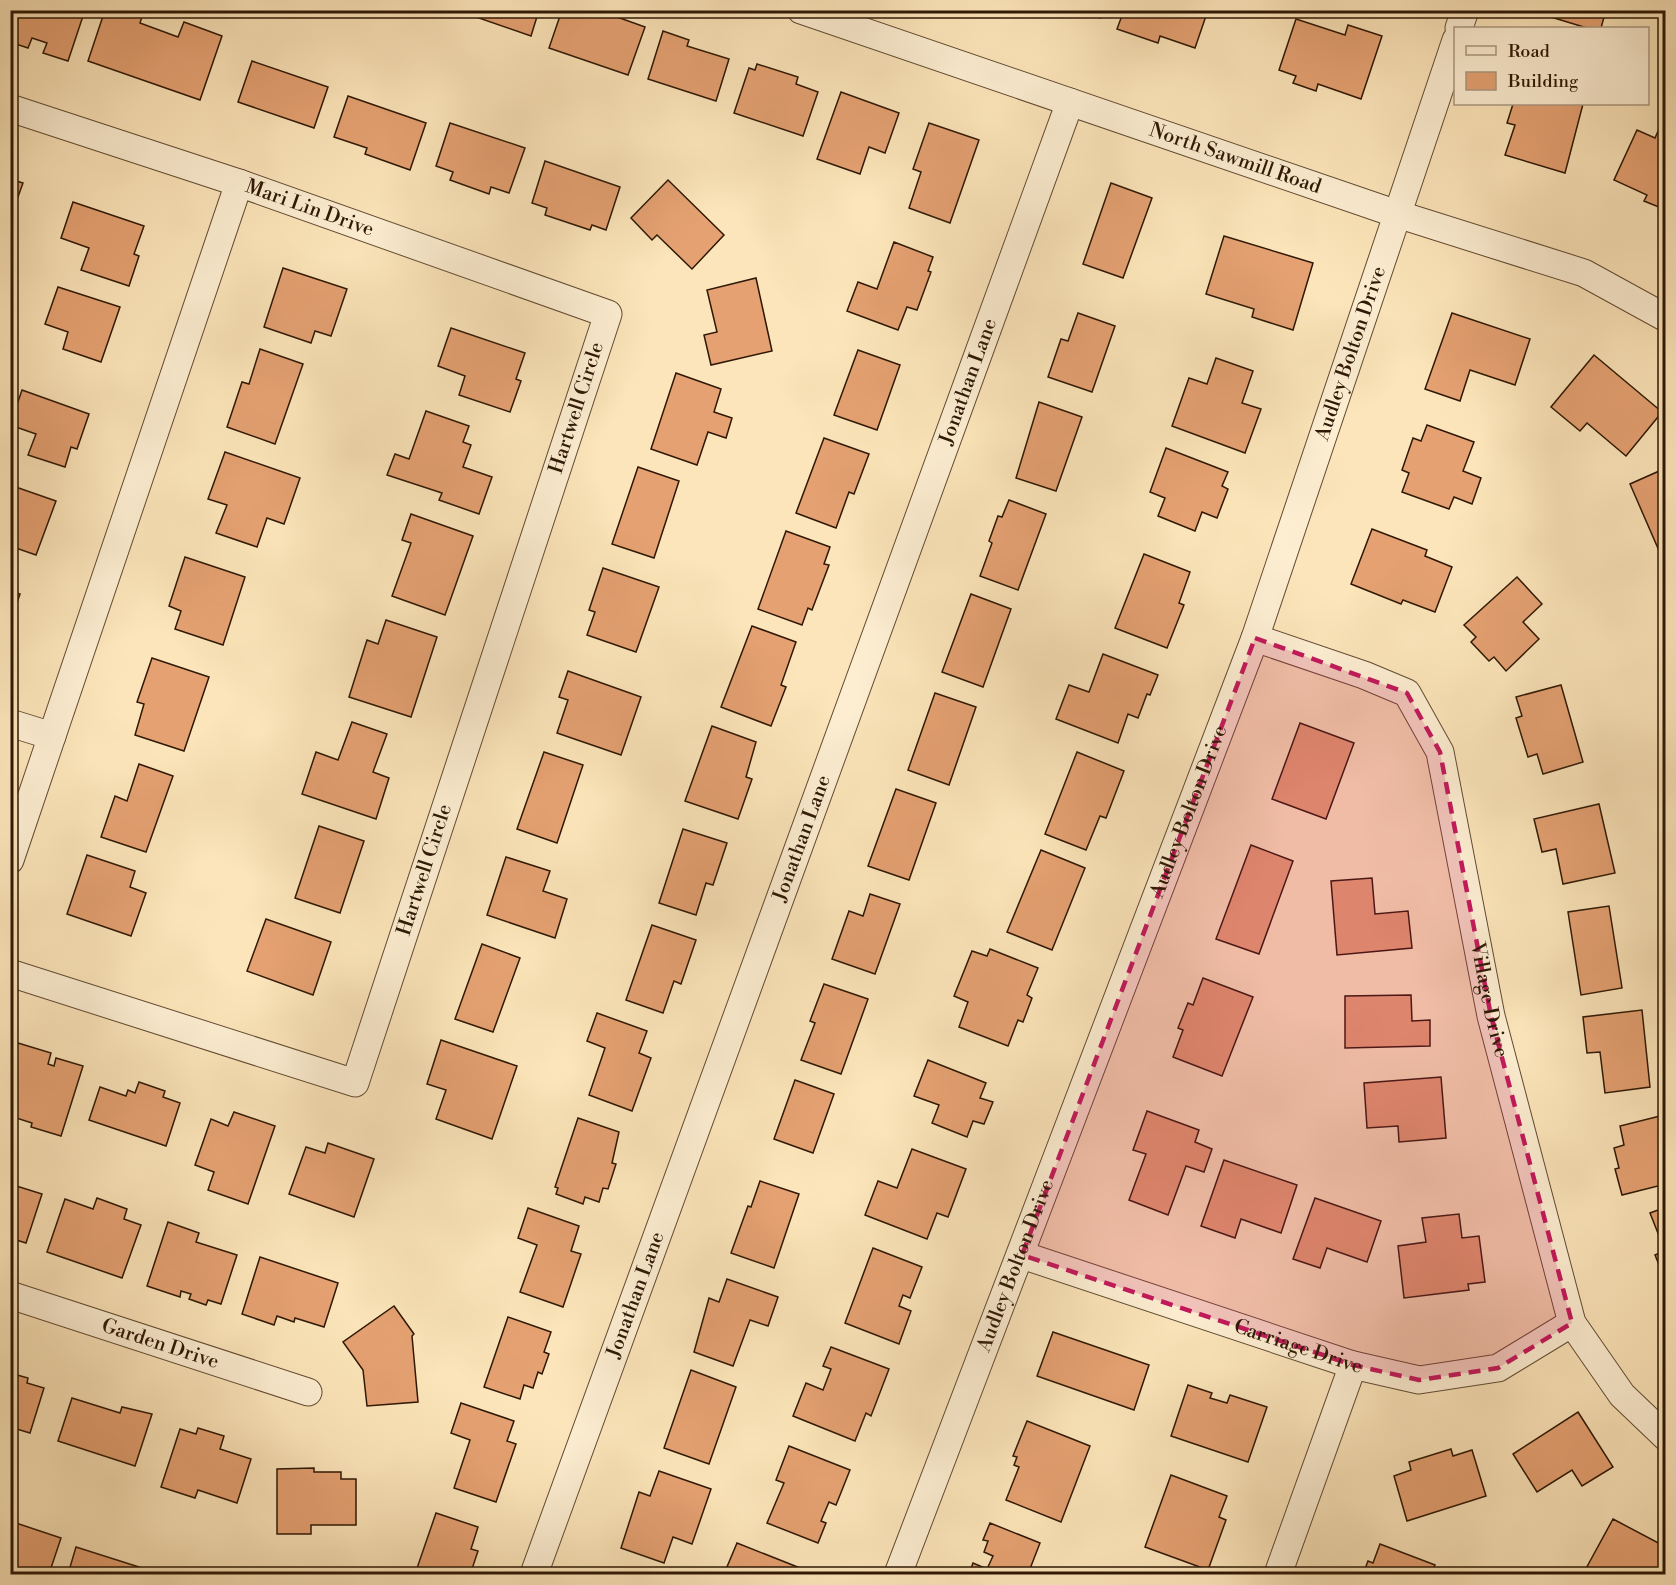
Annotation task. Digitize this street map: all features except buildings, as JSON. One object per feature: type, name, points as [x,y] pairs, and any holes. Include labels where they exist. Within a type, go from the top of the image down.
[{"type":"street","name":"North Sawmill Road","points":[[801,10],[1397,214],[1584,273],[1665,318]]},
{"type":"street","points":[[1459,27],[1465,10]]},
{"type":"street","name":"Audley Bolton Drive","points":[[898,1575],[1255,638],[1454,43]]},
{"type":"street","name":"Jonathan Lane","points":[[534,1575],[1070,102]]},
{"type":"street","name":"Mari Lin Drive","points":[[10,108],[239,183],[608,314]]},
{"type":"street","points":[[10,860],[239,183]]},
{"type":"street","name":"Hartwell Circle","points":[[10,973],[355,1083],[608,314]]},
{"type":"street","name":"Village Drive","points":[[1255,638],[1364,675],[1407,693],[1440,752],[1491,1016],[1572,1323],[1622,1395],[1665,1437]]},
{"type":"street","points":[[10,723],[52,736]]},
{"type":"street","name":"Carriage Drive","points":[[1022,1254],[1353,1365],[1419,1380],[1498,1368],[1572,1323]]},
{"type":"street","name":"Garden Drive","points":[[10,1295],[308,1392]]},
{"type":"street","points":[[1278,1575],[1353,1365]]},
{"type":"highlighted area","points":[[1255,638],[1407,693],[1440,752],[1491,1016],[1572,1323],[1498,1368],[1419,1380],[1353,1365],[1022,1255]]}]
